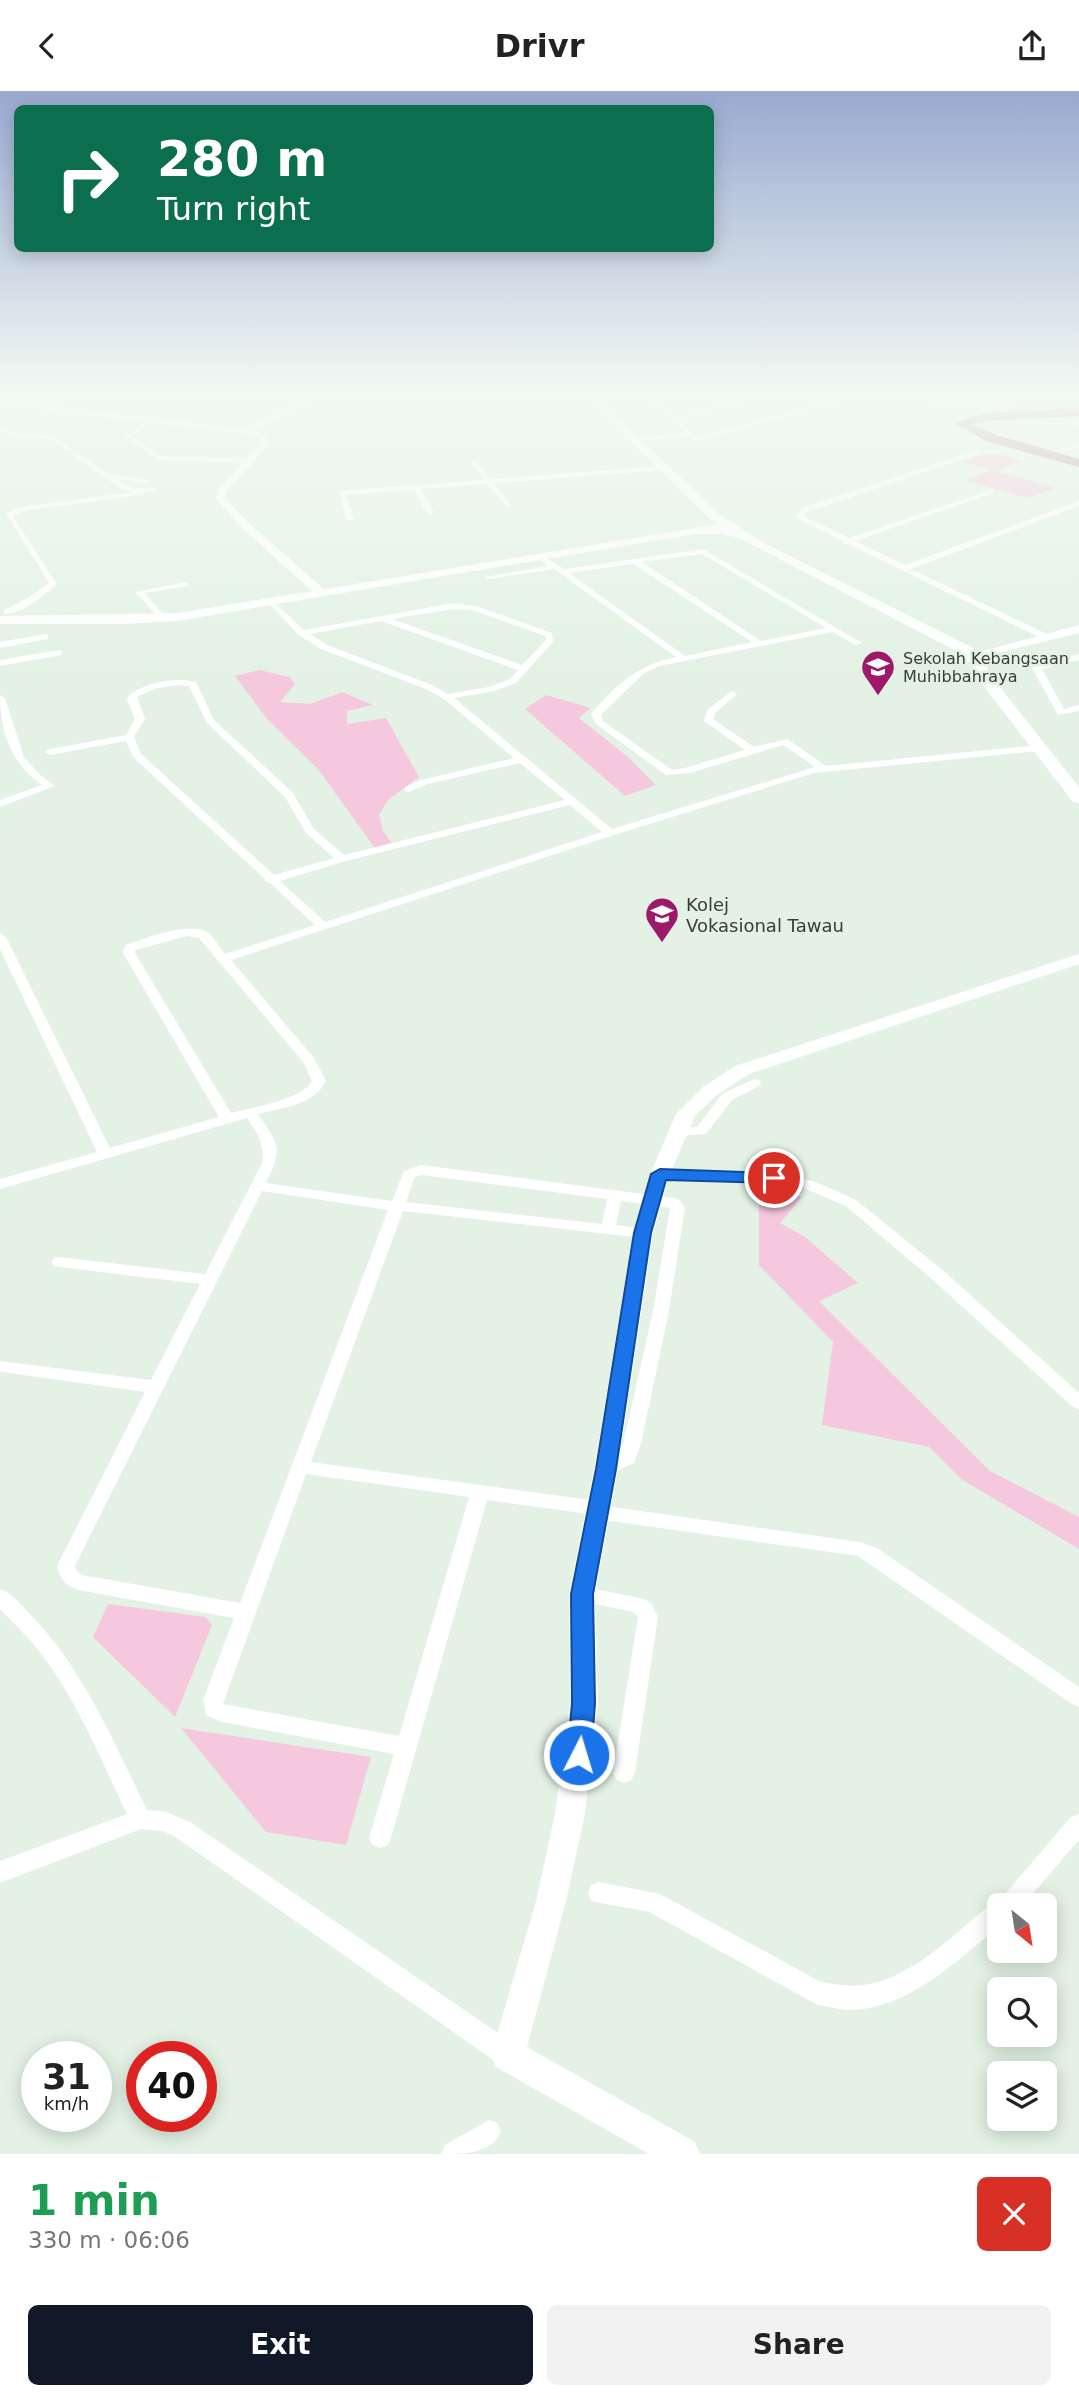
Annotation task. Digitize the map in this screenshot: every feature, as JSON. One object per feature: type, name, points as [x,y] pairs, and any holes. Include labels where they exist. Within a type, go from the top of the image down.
[{"type":"main road","points":[[680,484],[715,517],[760,546]]},
{"type":"main road","points":[[698,531],[717,524],[715,517]]},
{"type":"main road","points":[[698,531],[726,531],[760,546],[966,654],[1079,798]]},
{"type":"street","points":[[120,484],[137,491],[153,489]]},
{"type":"street","points":[[115,496],[126,493],[128,484]]},
{"type":"street","points":[[7,614],[49,587],[52,580],[12,513],[140,493],[153,489],[157,484]]},
{"type":"street","points":[[227,484],[222,490],[221,499],[246,526],[320,592]]},
{"type":"street","points":[[350,519],[342,493],[449,484]]},
{"type":"street","points":[[491,484],[507,505]]},
{"type":"street","points":[[884,484],[800,513],[803,521],[1046,637]]},
{"type":"street","points":[[416,487],[430,512]]},
{"type":"street","points":[[846,541],[990,491]]},
{"type":"street","points":[[903,569],[1079,503]]},
{"type":"street","points":[[1060,510],[1079,515]]},
{"type":"street","points":[[7,614],[53,619],[163,619],[727,526]]},
{"type":"street","points":[[489,577],[703,551],[858,643]]},
{"type":"street","points":[[540,557],[683,658]]},
{"type":"street","points":[[633,560],[759,643]]},
{"type":"street","points":[[163,619],[139,592],[186,584]]},
{"type":"street","points":[[271,601],[302,633],[324,647],[429,687],[447,697],[610,833]]},
{"type":"street","points":[[302,633],[440,607],[464,606],[545,632],[550,640],[507,684],[447,697]]},
{"type":"street","points":[[381,619],[524,669]]},
{"type":"street","points":[[823,768],[784,741],[686,771],[670,773],[596,719],[600,709],[646,667],[834,629]]},
{"type":"street","points":[[966,654],[1001,649],[1079,629]]},
{"type":"street","points":[[0,645],[45,637]]},
{"type":"street","points":[[0,663],[59,653]]},
{"type":"street","points":[[1079,657],[1037,669],[1061,713],[1079,708]]},
{"type":"street","points":[[50,752],[129,737],[141,720],[132,700],[133,696],[163,685],[182,682],[193,684],[210,721],[289,796],[310,831],[342,859]]},
{"type":"street","points":[[732,694],[710,712],[709,721],[752,750]]},
{"type":"street","points":[[0,698],[15,754],[24,768],[50,786],[0,804]]},
{"type":"street","points":[[129,737],[136,754],[323,926]]},
{"type":"street","points":[[225,958],[610,833],[823,768],[1039,748]]},
{"type":"street","points":[[409,789],[425,782],[520,760]]},
{"type":"street","points":[[270,880],[342,859],[571,802]]},
{"type":"street","points":[[0,1184],[300,1098],[315,1089],[319,1081],[309,1061],[203,935],[196,932],[129,949],[227,1118]]},
{"type":"street","points":[[0,937],[105,1153]]},
{"type":"street","points":[[508,2055],[548,1915],[570,1814],[584,1703],[582,1594],[606,1469],[643,1233],[660,1174],[686,1114],[710,1091],[742,1070],[1079,959]]},
{"type":"street","points":[[678,1132],[701,1131],[727,1097],[754,1083]]},
{"type":"street","points":[[246,1612],[78,1582],[69,1576],[66,1566],[269,1163],[272,1150],[250,1112]]},
{"type":"street","points":[[407,1747],[222,1713],[213,1709],[213,1700],[406,1178],[421,1170],[674,1203],[678,1212],[659,1324],[632,1444],[628,1458],[606,1469]]},
{"type":"street","points":[[660,1174],[789,1180],[811,1185],[851,1203],[940,1277],[1079,1403]]},
{"type":"street","points":[[258,1185],[396,1206],[643,1233]]},
{"type":"street","points":[[608,1229],[615,1195]]},
{"type":"street","points":[[59,1262],[210,1280]]},
{"type":"street","points":[[2,1366],[156,1387]]},
{"type":"street","points":[[301,1467],[860,1549],[870,1553],[1079,1698]]},
{"type":"street","points":[[380,1838],[480,1492]]},
{"type":"street","points":[[582,1594],[636,1605],[644,1609],[648,1617],[624,1773]]},
{"type":"street","points":[[0,1597],[33,1629],[57,1660],[83,1703],[141,1819]]},
{"type":"street","points":[[0,1872],[141,1819],[164,1821],[182,1829],[508,2055],[682,2154]]},
{"type":"street","points":[[1018,1893],[1079,1824]]},
{"type":"street","points":[[599,1893],[652,1902],[818,1993],[834,1998],[851,1999],[907,1984],[987,1921]]},
{"type":"street","points":[[454,2154],[489,2132]]},
{"type":"shaded area","points":[[980,484],[1043,484],[1056,488],[1028,498]]},
{"type":"shaded area","points":[[259,670],[290,677],[295,684],[280,702],[310,704],[342,692],[373,705],[347,711],[347,724],[386,718],[419,777],[388,800],[379,815],[383,831],[392,843],[375,848],[318,769],[267,719],[235,676]]},
{"type":"shaded area","points":[[546,695],[591,708],[579,718],[628,757],[656,785],[625,796],[525,709]]},
{"type":"shaded area","points":[[759,1190],[802,1197],[780,1223],[805,1237],[858,1283],[819,1301],[990,1471],[1079,1517],[1079,1549],[961,1479],[929,1447],[822,1425],[833,1342],[759,1265]]},
{"type":"shaded area","points":[[108,1604],[206,1617],[212,1625],[175,1717],[93,1637]]},
{"type":"shaded area","points":[[181,1728],[371,1757],[346,1845],[266,1832]]},
{"type":"place","name":"Sekolah Kebangsaan Muhibbahraya","points":[[878,697]]},
{"type":"place","name":"Kolej Vokasional Tawau","points":[[662,944]]},
{"type":"route","points":[[579,1755],[584,1703],[582,1594],[606,1469],[643,1233],[660,1174],[731,1179],[774,1178]]}]
